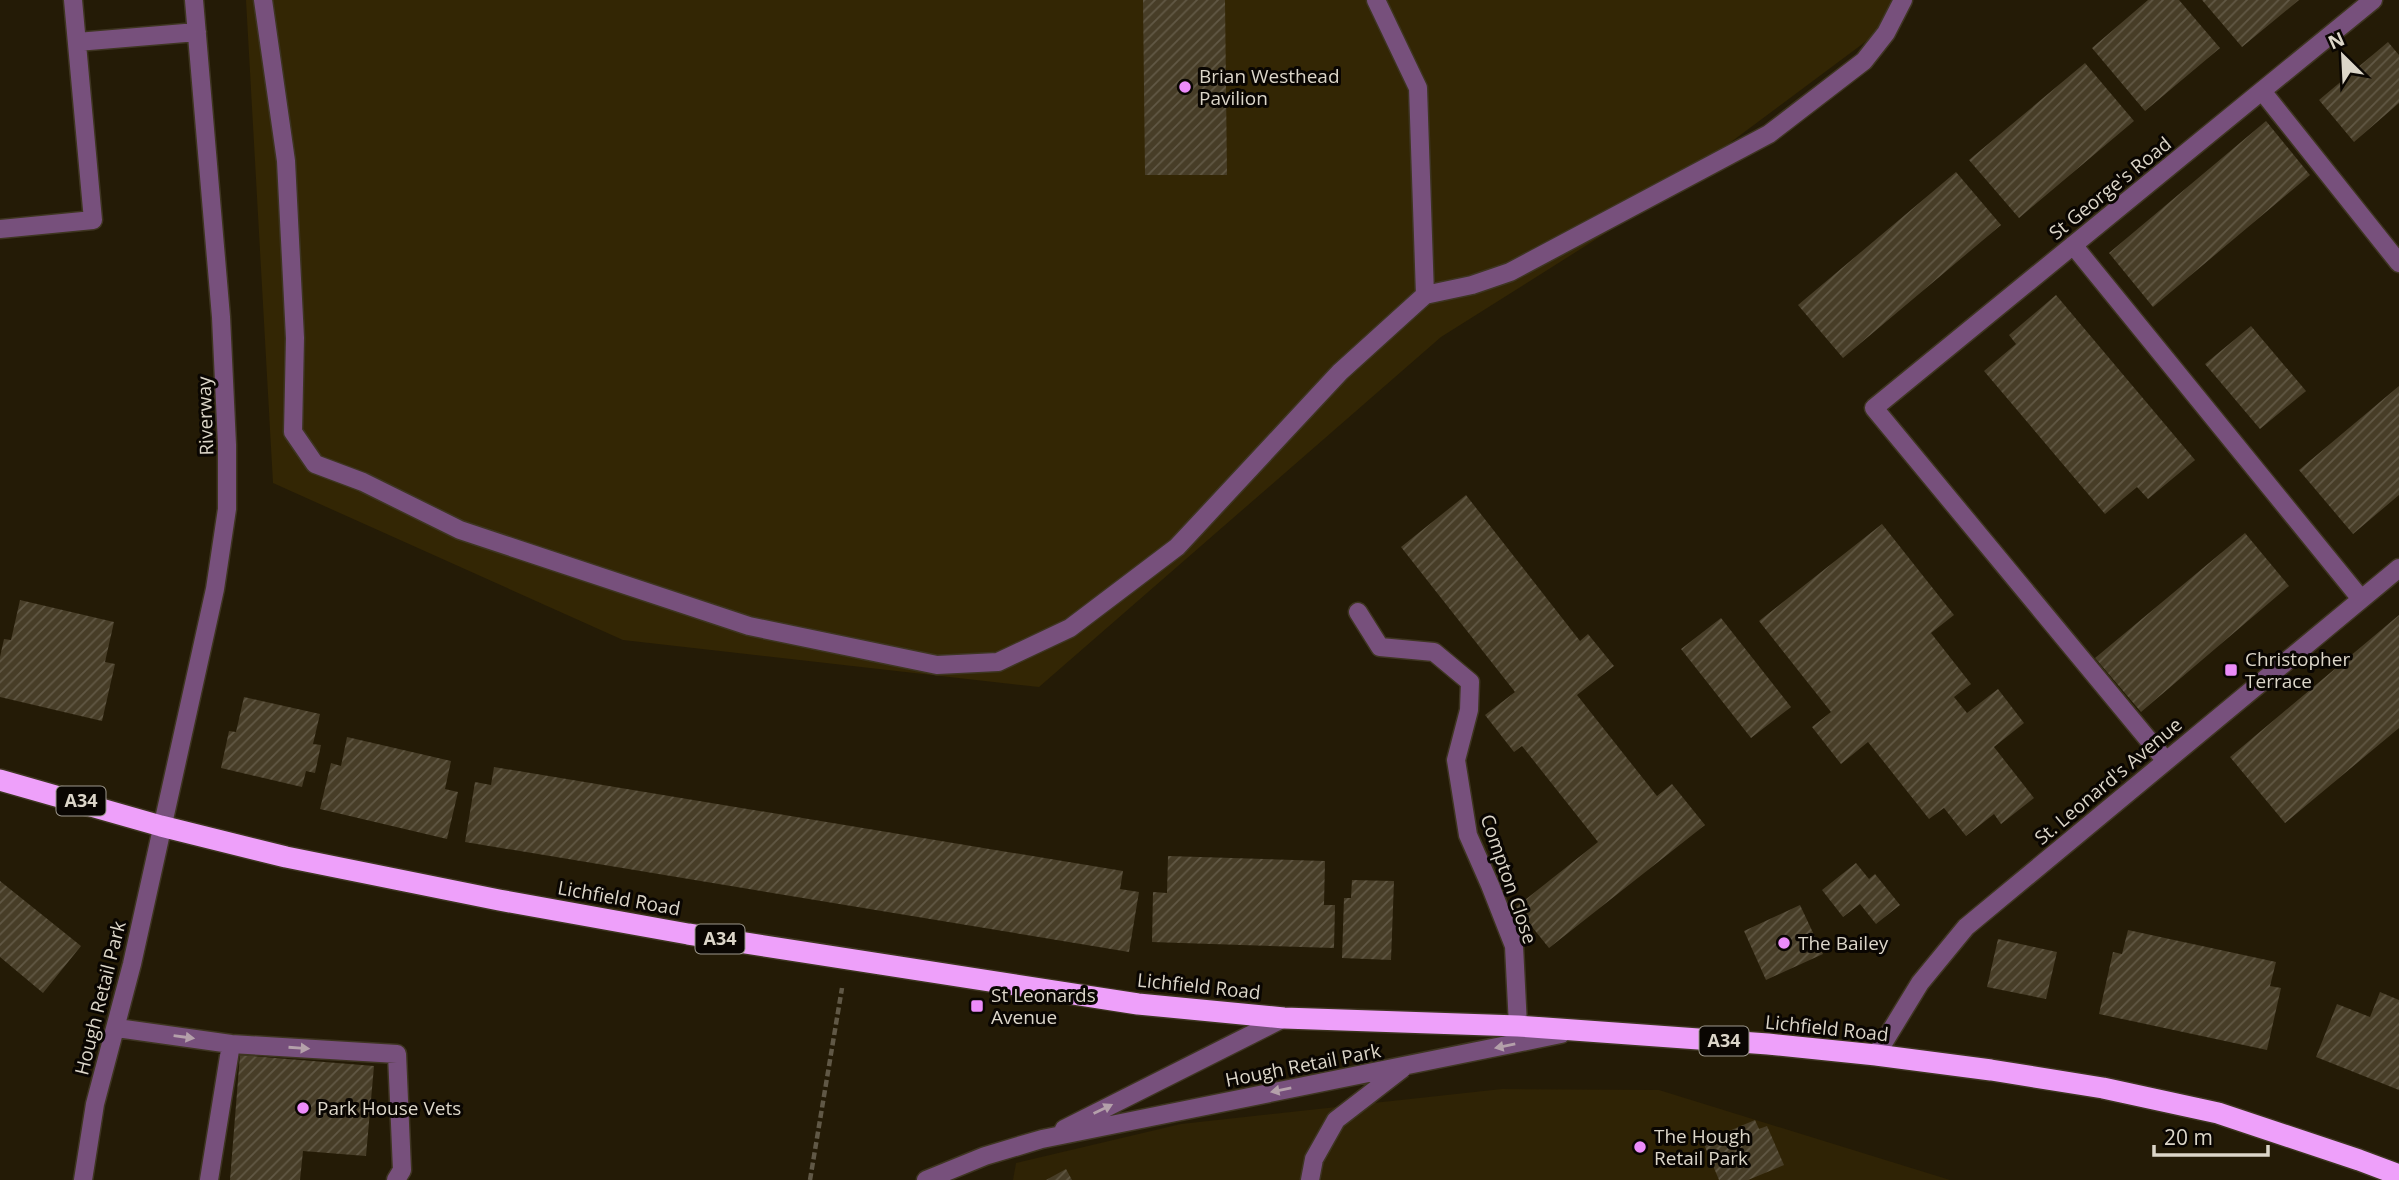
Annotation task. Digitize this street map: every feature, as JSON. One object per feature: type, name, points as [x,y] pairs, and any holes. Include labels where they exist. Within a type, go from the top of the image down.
[{"type":"highway","name":"Lichfield Road","points":[[0,780],[161,826],[286,857],[499,900],[846,959],[1138,1004],[1284,1018],[1518,1026],[1571,1032],[1768,1044],[1876,1055],[2103,1088],[2218,1113],[2399,1175]]},
{"type":"street","points":[[0,229],[93,220],[73,0]]},
{"type":"street","name":"Riverway","points":[[161,826],[215,589],[227,509],[222,317],[194,0]]},
{"type":"street","points":[[263,0],[286,162],[295,338],[293,432],[315,464],[363,482],[460,530],[749,626],[937,665],[998,662],[1070,628],[1177,547],[1340,372],[1425,295],[1472,285],[1510,272],[1769,134],[1864,61],[1886,33],[1903,0]]},
{"type":"street","points":[[1376,0],[1418,88],[1425,295]]},
{"type":"street","name":"St George's Road","points":[[2166,761],[1874,408],[2374,0]]},
{"type":"street","points":[[77,42],[197,32]]},
{"type":"street","points":[[2262,91],[2399,263]]},
{"type":"street","points":[[2073,245],[2361,599]]},
{"type":"street","name":"St. Leonard's Avenue","points":[[1876,1055],[1920,983],[1966,927],[2399,568]]},
{"type":"street","name":"Compton Close","points":[[1358,612],[1380,647],[1434,652],[1470,682],[1469,710],[1456,761],[1468,835],[1514,946],[1518,1026]]},
{"type":"street","name":"Hough Retail Park","points":[[83,1180],[95,1104],[117,1028],[161,826]]},
{"type":"street","name":"Hough Retail Park","points":[[1042,1139],[1284,1018]]},
{"type":"street","points":[[117,1028],[231,1044],[397,1054],[402,1170],[396,1180]]},
{"type":"street","name":"Hough Retail Park","points":[[926,1180],[985,1156],[1042,1139],[1571,1032]]},
{"type":"street","points":[[209,1180],[231,1044]]},
{"type":"street","points":[[1310,1180],[1314,1159],[1336,1120],[1404,1067]]},
{"type":"path","points":[[810,1180],[846,959]]},
{"type":"shaded area","points":[[246,0],[1909,0],[1900,16],[1625,221],[1441,337],[1039,687],[623,640],[273,483]]},
{"type":"shaded area","points":[[1502,1089],[1659,1090],[1950,1180],[1013,1180],[1016,1163],[1181,1124]]},
{"type":"building","name":"Brian Westhead Pavilion","points":[[1143,0],[1225,0],[1227,175],[1145,175]]},
{"type":"building","points":[[2148,0],[2179,0],[2220,48],[2145,111],[2092,48]]},
{"type":"building","points":[[2202,0],[2299,0],[2242,47]]},
{"type":"building","points":[[2388,42],[2399,55],[2399,103],[2354,142],[2319,100]]},
{"type":"building","points":[[2085,63],[2134,121],[2019,218],[1969,160]]},
{"type":"building","points":[[2266,121],[2310,175],[2153,307],[2109,253]]},
{"type":"building","points":[[1956,172],[2001,225],[1843,358],[1798,305]]},
{"type":"building","points":[[2056,295],[2195,460],[2148,499],[2137,487],[2105,514],[1984,371],[2016,344],[2009,335]]},
{"type":"building","points":[[2251,326],[2306,391],[2260,429],[2205,364]]},
{"type":"building","points":[[2399,386],[2399,495],[2353,534],[2299,470]]},
{"type":"building","points":[[1466,495],[1580,641],[1588,634],[1614,666],[1577,695],[1657,796],[1672,784],[1705,825],[1549,948],[1516,907],[1598,842],[1522,746],[1514,752],[1485,715],[1515,692],[1401,547]]},
{"type":"building","points":[[1882,524],[1954,615],[1931,633],[1971,684],[1954,697],[1967,713],[1998,689],[2024,723],[1994,747],[2034,798],[2001,824],[1994,814],[1966,836],[1944,808],[1929,819],[1868,742],[1841,764],[1812,727],[1831,712],[1759,621]]},
{"type":"building","points":[[2245,533],[2289,586],[2141,712],[2095,658]]},
{"type":"building","points":[[20,600],[114,622],[105,662],[115,664],[102,721],[0,697],[0,657],[4,639],[11,640]]},
{"type":"building","points":[[2399,615],[2399,728],[2285,823],[2230,757]]},
{"type":"building","points":[[1721,618],[1791,707],[1751,738],[1681,649]]},
{"type":"building","points":[[244,697],[320,714],[313,744],[321,745],[315,773],[306,771],[302,787],[221,768],[229,731],[236,732]]},
{"type":"building","points":[[347,737],[451,761],[445,789],[458,792],[447,839],[320,809],[331,763],[341,766]]},
{"type":"building","points":[[494,767],[1123,871],[1120,889],[1139,892],[1129,952],[465,842],[475,782],[491,785]]},
{"type":"building","points":[[1168,856],[1325,861],[1324,905],[1335,905],[1334,948],[1152,942],[1153,892],[1167,893]]},
{"type":"building","points":[[1856,863],[1869,879],[1875,874],[1900,905],[1876,924],[1860,904],[1843,917],[1822,890]]},
{"type":"building","points":[[1352,880],[1394,881],[1391,960],[1342,958],[1344,898],[1351,898]]},
{"type":"building","points":[[0,881],[81,946],[43,993],[0,957]]},
{"type":"building","name":"The Bailey","points":[[1800,905],[1823,954],[1766,980],[1744,931]]},
{"type":"building","points":[[2128,930],[2276,962],[2270,986],[2281,988],[2267,1050],[2099,1014],[2113,952],[2122,954]]},
{"type":"building","points":[[1998,939],[2057,952],[2046,999],[1987,987]]},
{"type":"building","points":[[2380,992],[2399,1000],[2399,1090],[2316,1057],[2337,1004],[2370,1017]]},
{"type":"building","name":"Park House Vets","points":[[240,1055],[374,1066],[366,1156],[303,1151],[300,1180],[230,1180]]},
{"type":"building","points":[[1755,1120],[1759,1129],[1767,1126],[1784,1165],[1748,1180],[1719,1180],[1703,1142]]},
{"type":"building","points":[[1066,1169],[1072,1180],[1046,1180]]},
{"type":"place","name":"Brian Westhead Pavilion","points":[[1185,87]]},
{"type":"place","name":"Christopher Terrace","points":[[2231,670]]},
{"type":"place","name":"The Bailey","points":[[1784,943]]},
{"type":"place","name":"St Leonards Avenue","points":[[977,1006]]},
{"type":"place","name":"Park House Vets","points":[[303,1108]]},
{"type":"place","name":"The Hough Retail Park","points":[[1640,1147]]}]
